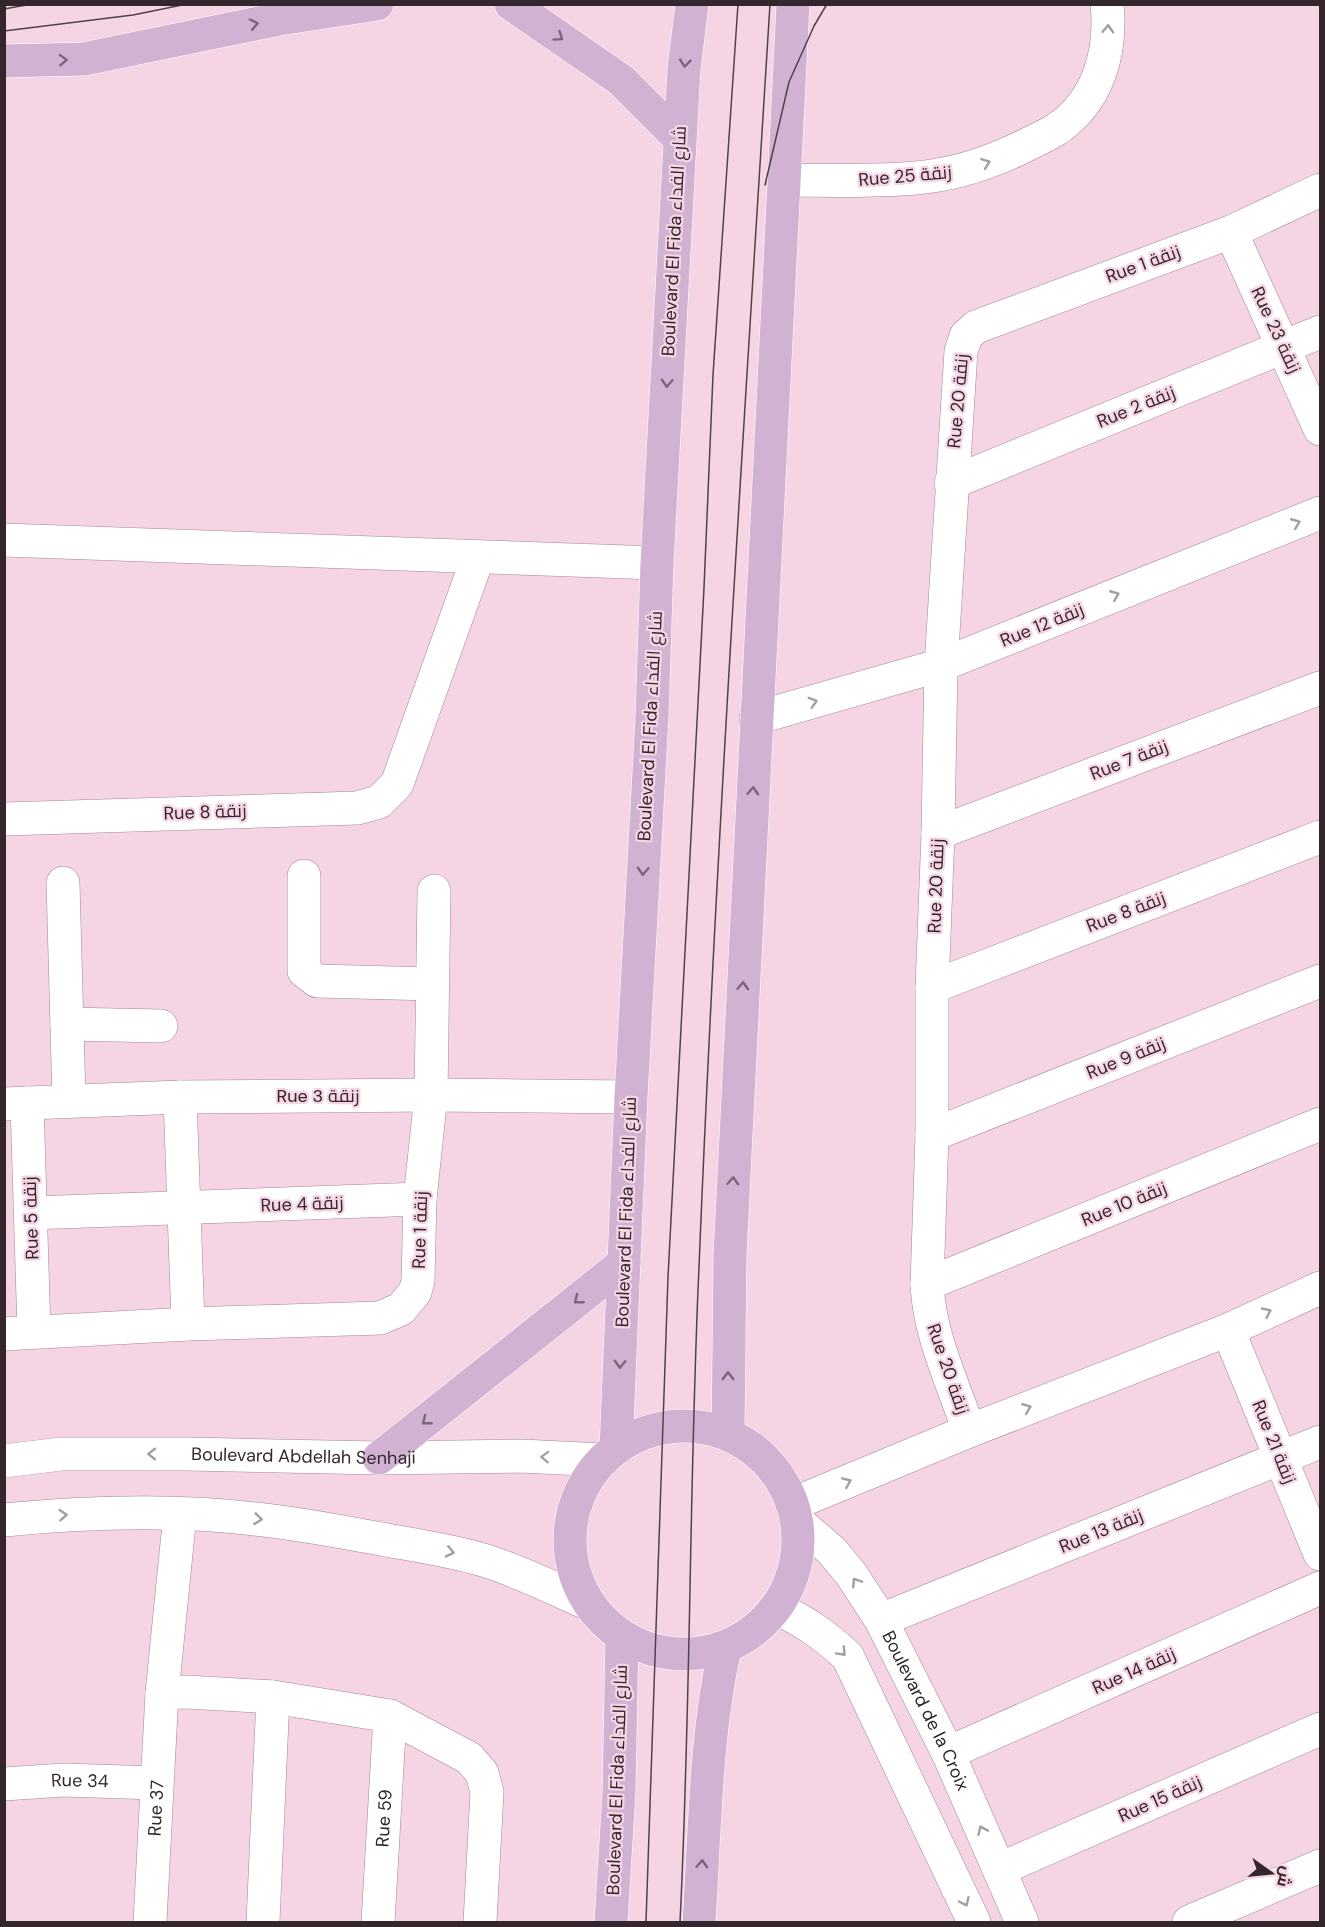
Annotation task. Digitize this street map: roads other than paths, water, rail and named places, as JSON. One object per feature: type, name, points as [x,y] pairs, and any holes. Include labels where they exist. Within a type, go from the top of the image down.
[{"type":"main road","points":[[4,62],[84,59],[279,19],[377,4]]},
{"type":"main road","points":[[511,4],[621,80],[680,139]]},
{"type":"main road","name":"Boulevard El Fida شارع الفداء","points":[[609,1454],[624,1263],[652,717],[657,564],[684,69],[692,4]]},
{"type":"main road","points":[[728,1434],[730,1255],[783,180],[794,4]]},
{"type":"main road","points":[[379,1458],[624,1263]]},
{"type":"main road","points":[[694,1426],[728,1434],[756,1451],[778,1475],[795,1512],[798,1551],[791,1581],[777,1608],[744,1638],[725,1648],[690,1655],[657,1652],[622,1637],[603,1622],[589,1604],[575,1576],[570,1545],[573,1514],[584,1484],[609,1454],[638,1436],[662,1428],[694,1426]]},
{"type":"main road","name":"Boulevard El Fida شارع الفداء","points":[[611,1923],[619,1792],[622,1637]]},
{"type":"main road","points":[[699,1923],[708,1770],[717,1683],[725,1648]]},
{"type":"street","name":"Rue 25 زنقة","points":[[783,180],[880,181],[952,173],[987,163],[1050,133],[1075,113],[1100,78],[1108,39],[1107,4]]},
{"type":"street","name":"Rue 1 زنقة","points":[[966,336],[976,327],[1231,232],[1320,190]]},
{"type":"street","name":"Rue 23 زنقة","points":[[1231,232],[1320,429]]},
{"type":"street","name":"Rue 2 زنقة","points":[[951,483],[1320,332]]},
{"type":"street","name":"Rue 20 زنقة","points":[[966,336],[961,351],[941,665],[927,1284],[928,1306],[934,1330],[969,1431]]},
{"type":"street","name":"Rue 12 زنقة","points":[[756,718],[941,665],[1320,513]]},
{"type":"street","points":[[4,540],[657,564]]},
{"type":"street","name":"Rue 8 زنقة","points":[[4,819],[357,807],[379,802],[397,784],[478,557]]},
{"type":"street","name":"Rue 7 زنقة","points":[[938,833],[1320,688]]},
{"type":"street","name":"Rue 8 زنقة","points":[[932,987],[1320,837]]},
{"type":"street","points":[[304,876],[304,971],[317,981],[433,984]]},
{"type":"street","points":[[63,883],[69,1101]]},
{"type":"street","name":"Rue 1 زنقة","points":[[19,1333],[369,1318],[390,1315],[409,1301],[418,1281],[420,1199],[431,1095],[434,891]]},
{"type":"street","name":"Rue 9 زنقة","points":[[932,1135],[1320,981]]},
{"type":"street","points":[[67,1024],[161,1026]]},
{"type":"street","points":[[180,1096],[188,1324]]},
{"type":"street","name":"Rue 3 زنقة","points":[[16,1104],[180,1096],[631,1097]]},
{"type":"street","name":"Rue 5 زنقة","points":[[16,1104],[31,1213],[19,1333]]},
{"type":"street","name":"Rue 10 زنقة","points":[[927,1284],[1320,1124]]},
{"type":"street","name":"Rue 4 زنقة","points":[[31,1213],[420,1199]]},
{"type":"street","points":[[795,1512],[969,1431],[1228,1330],[1320,1288]]},
{"type":"street","name":"Rue 21 زنقة","points":[[1228,1330],[1320,1554]]},
{"type":"street","name":"Rue 13 زنقة","points":[[880,1620],[1320,1442]]},
{"type":"street","name":"Boulevard Abdellah Senhaji","points":[[4,1461],[61,1454],[379,1458],[609,1454]]},
{"type":"street","name":"Boulevard de la Croix","points":[[795,1512],[832,1551],[880,1620],[948,1753],[1022,1923]]},
{"type":"street","points":[[4,1520],[89,1514],[180,1514],[254,1518],[484,1560],[525,1575],[589,1604]]},
{"type":"street","name":"Rue 37","points":[[150,1923],[162,1693],[180,1514]]},
{"type":"street","name":"Rue 14 زنقة","points":[[948,1753],[1320,1588]]},
{"type":"street","points":[[777,1608],[828,1638],[848,1657],[974,1923]]},
{"type":"street","points":[[162,1693],[187,1692],[273,1697],[390,1716],[469,1758],[482,1773],[487,1792],[480,1923]]},
{"type":"street","points":[[263,1923],[273,1697]]},
{"type":"street","name":"Rue 59","points":[[378,1923],[390,1716]]},
{"type":"street","name":"Rue 15 زنقة","points":[[1000,1869],[1320,1729]]},
{"type":"street","name":"Rue 34","points":[[4,1784],[64,1780],[156,1784]]},
{"type":"street","points":[[1189,1923],[1320,1866]]},
{"type":"tram line","points":[[4,9],[32,4]]},
{"type":"tram line","points":[[4,31],[133,15],[187,4]]},
{"type":"tram line","points":[[646,1922],[668,1277],[713,375],[738,4]]},
{"type":"tram line","points":[[680,1922],[684,1840],[693,1431],[706,1109],[731,636],[770,4]]},
{"type":"tram line","points":[[765,185],[789,82],[814,26],[827,4]]}]
